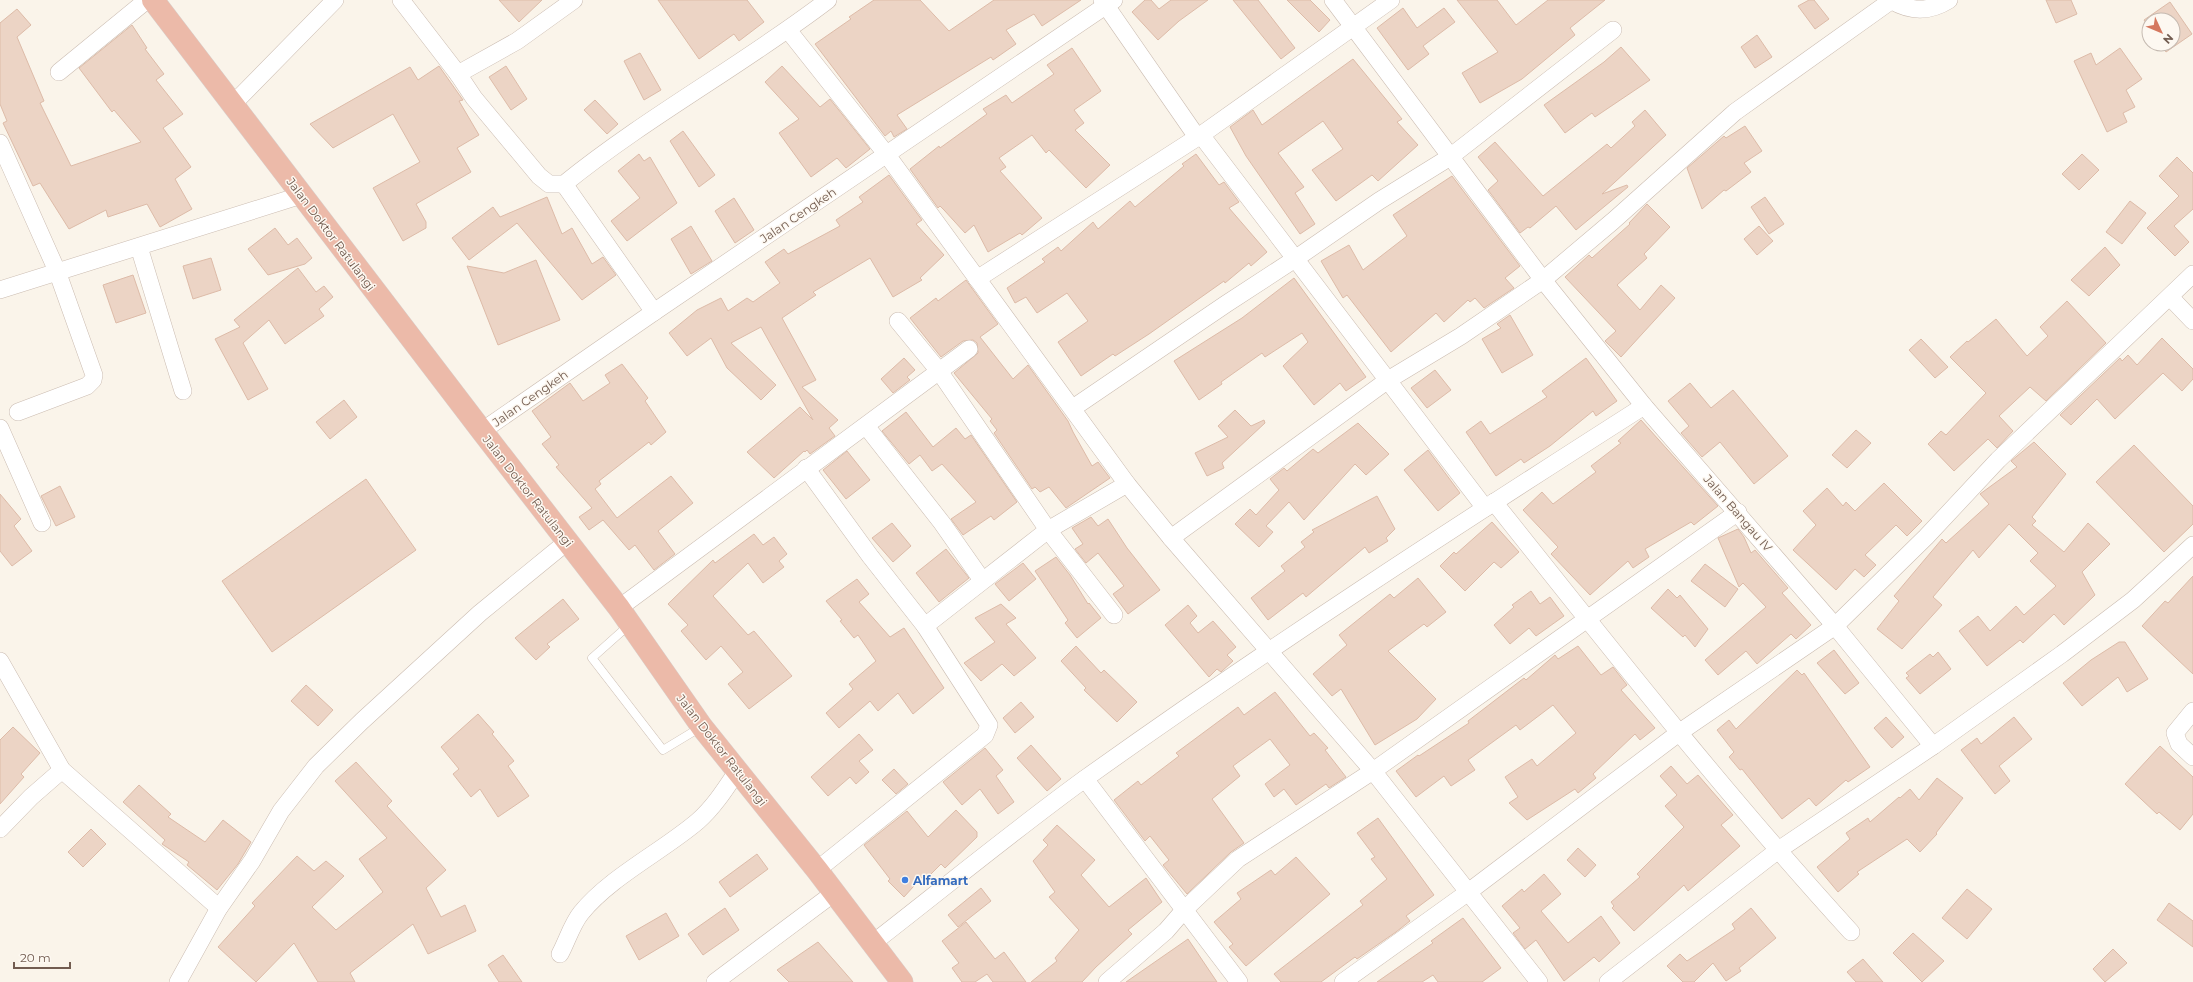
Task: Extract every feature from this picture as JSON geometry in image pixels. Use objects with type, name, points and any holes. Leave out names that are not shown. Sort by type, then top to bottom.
[{"type":"highway","name":"Jalan Doktor Ratulangi","points":[[153,0],[482,432],[568,541],[624,616],[702,727],[817,870],[902,982]]},
{"type":"street","points":[[59,72],[147,0]]},
{"type":"street","points":[[233,104],[335,0]]},
{"type":"street","points":[[401,0],[458,74],[474,98],[539,176],[549,184],[564,184],[637,130],[788,30],[828,0]]},
{"type":"street","points":[[458,74],[517,41],[574,0]]},
{"type":"street","name":"Jalan Bangau IV","points":[[1333,0],[1543,280],[1644,406],[1738,512],[1835,626],[1933,746]]},
{"type":"street","points":[[978,279],[1199,136],[1352,26],[1391,0]]},
{"type":"street","points":[[1171,538],[1388,380],[1461,336],[1543,280],[1613,221],[1735,112],[1892,0],[1905,8],[1923,10],[1949,0]]},
{"type":"street","points":[[1107,2],[1199,136],[1388,380],[1490,505],[1587,619],[1777,851],[1851,932]]},
{"type":"street","name":"Jalan Cengkeh","points":[[482,432],[654,312],[887,155],[1107,2]]},
{"type":"street","points":[[788,30],[887,155],[1127,484],[1171,538],[1271,651],[1373,771],[1467,893],[1539,982]]},
{"type":"street","points":[[1073,408],[1379,201],[1450,157],[1613,30]]},
{"type":"street","points":[[0,143],[57,271],[94,375],[93,380],[87,386],[18,412]]},
{"type":"street","points":[[564,184],[654,312]]},
{"type":"street","points":[[0,290],[302,195]]},
{"type":"street","points":[[139,246],[183,391]]},
{"type":"street","points":[[1343,982],[1467,893],[1680,732],[1835,626],[1926,537],[1998,460],[2193,274]]},
{"type":"street","points":[[2170,297],[2193,321]]},
{"type":"street","points":[[898,321],[939,371],[1048,530],[1114,615]]},
{"type":"street","points":[[624,616],[806,468],[866,426],[969,349]]},
{"type":"street","points":[[872,943],[1085,779],[1271,651],[1490,505],[1644,406]]},
{"type":"street","points":[[866,426],[942,523],[982,580]]},
{"type":"street","points":[[0,428],[42,523]]},
{"type":"street","points":[[806,468],[875,562],[925,626],[989,724],[985,735],[817,870]]},
{"type":"street","points":[[925,626],[1048,530],[1127,484]]},
{"type":"street","points":[[1106,982],[1166,931],[1185,909],[1238,859],[1373,771],[1738,512]]},
{"type":"street","points":[[178,982],[219,908],[252,861],[281,811],[316,766],[362,721],[480,613],[568,541]]},
{"type":"street","points":[[1608,982],[1777,851],[1933,746],[2062,654],[2133,600],[2193,545]]},
{"type":"street","points":[[0,661],[62,770],[219,908]]},
{"type":"street","points":[[2193,712],[2175,732],[2179,744],[2193,757]]},
{"type":"street","points":[[0,829],[31,797],[62,770]]},
{"type":"street","points":[[560,954],[581,914],[600,895],[627,873],[700,820],[720,797],[738,770]]},
{"type":"street","points":[[1085,779],[1239,982]]},
{"type":"street","points":[[716,982],[834,893]]},
{"type":"lane","points":[[624,616],[592,658],[663,750],[702,727]]},
{"type":"building","points":[[499,0],[542,0],[519,22]]},
{"type":"building","points":[[658,0],[747,0],[764,22],[739,41],[734,34],[699,59]]},
{"type":"building","points":[[874,0],[920,0],[949,31],[994,0],[1081,0],[1042,26],[1034,14],[1006,30],[1016,44],[993,60],[991,57],[897,115],[907,129],[894,137],[891,131],[885,136],[815,44],[851,19],[849,17]]},
{"type":"building","points":[[1145,0],[1151,0],[1159,9],[1171,0],[1208,0],[1179,21],[1158,40],[1132,12]]},
{"type":"building","points":[[1233,0],[1258,0],[1295,48],[1281,59]]},
{"type":"building","points":[[1287,0],[1310,0],[1330,20],[1319,32]]},
{"type":"building","points":[[1457,0],[1497,0],[1516,25],[1548,0],[1605,0],[1570,28],[1575,35],[1522,79],[1480,103],[1462,73],[1498,52]]},
{"type":"building","points":[[1809,0],[1814,0],[1829,19],[1815,29],[1798,6]]},
{"type":"building","points":[[2046,0],[2071,0],[2077,14],[2056,23]]},
{"type":"building","points":[[2170,2],[2177,12],[2156,12]]},
{"type":"building","points":[[1403,8],[1417,28],[1444,8],[1455,22],[1423,46],[1429,54],[1408,70],[1377,28]]},
{"type":"building","points":[[17,9],[31,25],[17,37],[44,101],[40,103],[71,166],[141,142],[114,110],[112,112],[79,68],[132,25],[147,48],[145,49],[164,74],[156,80],[183,114],[163,128],[191,167],[175,179],[192,209],[160,227],[147,204],[108,217],[106,210],[69,229],[40,183],[33,186],[3,123],[7,121],[0,104],[0,23]]},
{"type":"building","points":[[2181,18],[2192,34],[2181,42]]},
{"type":"building","points":[[1757,35],[1772,57],[1755,68],[1741,47]]},
{"type":"building","points":[[1621,47],[1650,80],[1595,117],[1592,113],[1565,133],[1544,105],[1604,62]]},
{"type":"building","points":[[1072,48],[1101,91],[1074,110],[1084,123],[1075,130],[1110,165],[1086,188],[1049,150],[1046,153],[1032,135],[999,158],[1006,167],[1000,171],[1042,218],[1022,235],[1020,233],[988,252],[974,225],[965,233],[940,206],[938,208],[910,169],[939,146],[940,148],[987,114],[983,109],[1006,95],[1012,103],[1054,74],[1047,65]]},
{"type":"building","points":[[2120,48],[2142,79],[2126,90],[2135,107],[2123,113],[2127,122],[2107,132],[2074,61],[2091,53],[2096,65]]},
{"type":"building","points":[[640,53],[661,90],[644,100],[624,61]]},
{"type":"building","points":[[1353,59],[1402,119],[1397,122],[1418,145],[1378,181],[1372,175],[1336,201],[1312,170],[1343,149],[1323,121],[1278,153],[1304,187],[1295,193],[1315,224],[1300,234],[1246,156],[1230,127],[1253,110],[1262,125]]},
{"type":"building","points":[[439,66],[463,100],[459,101],[479,135],[457,148],[471,172],[416,204],[426,222],[426,228],[403,241],[373,188],[420,162],[393,114],[333,148],[310,124],[410,67],[418,80]]},
{"type":"building","points":[[506,66],[527,99],[511,110],[489,77]]},
{"type":"building","points":[[782,66],[820,107],[830,99],[870,149],[846,168],[837,158],[811,177],[779,133],[799,119],[765,82]]},
{"type":"building","points":[[595,100],[618,124],[607,134],[584,110]]},
{"type":"building","points":[[1645,110],[1666,135],[1602,194],[1627,185],[1628,187],[1576,230],[1556,206],[1530,228],[1528,227],[1520,233],[1488,190],[1498,181],[1478,157],[1495,142],[1543,196],[1607,144],[1611,148],[1635,126],[1632,122]]},
{"type":"building","points":[[1745,126],[1762,151],[1744,163],[1751,172],[1726,191],[1724,190],[1702,209],[1687,168],[1724,136],[1726,138]]},
{"type":"building","points":[[683,131],[715,175],[699,187],[670,141]]},
{"type":"building","points":[[639,154],[644,161],[650,157],[677,203],[627,241],[611,221],[640,198],[618,171]]},
{"type":"building","points":[[1196,154],[1219,185],[1224,182],[1239,202],[1229,208],[1267,252],[1251,266],[1249,263],[1225,283],[1224,281],[1149,334],[1115,356],[1113,354],[1081,376],[1058,342],[1088,321],[1067,293],[1037,313],[1026,297],[1015,303],[1007,288],[1045,262],[1042,259],[1058,247],[1061,251],[1093,222],[1098,229],[1130,201],[1135,207],[1184,166],[1182,164]]},
{"type":"building","points":[[2082,154],[2099,170],[2079,190],[2062,174]]},
{"type":"building","points":[[2177,157],[2193,173],[2193,209],[2174,226],[2189,242],[2175,256],[2147,228],[2179,196],[2159,176]]},
{"type":"building","points":[[889,175],[922,220],[916,224],[944,255],[920,278],[922,280],[893,297],[870,258],[813,292],[816,295],[782,318],[816,380],[802,387],[838,420],[829,428],[835,436],[810,454],[807,450],[805,452],[804,451],[774,478],[747,452],[800,407],[813,420],[761,327],[731,343],[776,385],[761,400],[727,368],[711,338],[687,356],[669,333],[697,310],[721,298],[728,311],[747,298],[753,302],[780,283],[765,262],[784,249],[788,254],[840,226],[836,220],[863,202],[859,197]]},
{"type":"building","points":[[1452,176],[1520,266],[1505,278],[1514,288],[1484,308],[1475,298],[1470,302],[1468,300],[1444,322],[1436,313],[1391,352],[1347,295],[1343,298],[1321,261],[1349,245],[1363,270],[1407,236],[1393,215]]},
{"type":"building","points":[[547,197],[562,234],[572,228],[592,264],[603,257],[616,275],[582,300],[517,223],[469,260],[452,238],[493,207],[500,217]]},
{"type":"building","points":[[1765,197],[1784,224],[1769,234],[1751,207]]},
{"type":"building","points":[[734,198],[754,230],[735,243],[715,211]]},
{"type":"building","points":[[2130,201],[2146,213],[2122,244],[2106,232]]},
{"type":"building","points":[[1647,204],[1670,227],[1644,254],[1647,258],[1617,285],[1640,310],[1661,285],[1675,298],[1621,357],[1605,341],[1616,331],[1565,277],[1589,255],[1592,258],[1630,224],[1629,223]]},
{"type":"building","points":[[691,226],[712,261],[691,274],[671,239]]},
{"type":"building","points":[[1759,226],[1773,241],[1757,255],[1744,239]]},
{"type":"building","points":[[275,228],[288,245],[297,238],[312,258],[305,264],[268,275],[248,249]]},
{"type":"building","points":[[2105,247],[2120,265],[2089,296],[2071,280]]},
{"type":"building","points":[[211,258],[221,290],[193,299],[183,266]]},
{"type":"building","points":[[536,260],[560,320],[498,345],[467,266],[504,273]]},
{"type":"building","points":[[298,268],[316,292],[324,286],[333,297],[319,309],[324,316],[285,344],[269,320],[243,343],[268,389],[248,400],[215,339],[240,327],[234,320]]},
{"type":"building","points":[[133,275],[146,313],[116,323],[103,285]]},
{"type":"building","points":[[1294,278],[1366,377],[1346,391],[1340,383],[1314,405],[1283,366],[1308,342],[1302,333],[1265,357],[1262,353],[1221,382],[1222,384],[1199,400],[1174,361],[1242,318]]},
{"type":"building","points":[[966,280],[998,324],[980,337],[1013,379],[1028,365],[1068,421],[1092,466],[1098,462],[1110,478],[1066,508],[1049,487],[1040,492],[1035,487],[1032,489],[994,433],[997,430],[990,421],[992,419],[954,373],[978,353],[977,343],[973,340],[963,341],[941,357],[910,318],[936,298],[938,301]]},
{"type":"building","points":[[2067,301],[2106,343],[2046,401],[2030,387],[1999,416],[2013,431],[1997,448],[1988,439],[1954,471],[1928,444],[1941,431],[1946,435],[1986,393],[1950,357],[1967,341],[1968,342],[1996,319],[2027,356],[2048,336],[2040,327]]},
{"type":"building","points":[[1510,315],[1533,355],[1502,373],[1482,339],[1501,328],[1497,324]]},
{"type":"building","points":[[2162,338],[2193,369],[2193,379],[2182,391],[2163,373],[2115,419],[2097,399],[2071,425],[2060,415],[2120,358],[2122,361],[2128,355],[2137,365]]},
{"type":"building","points":[[1921,339],[1948,367],[1935,378],[1909,350]]},
{"type":"building","points":[[904,358],[915,370],[907,377],[910,380],[893,393],[881,379]]},
{"type":"building","points":[[1586,358],[1617,401],[1596,416],[1593,411],[1550,446],[1524,463],[1521,459],[1496,476],[1466,432],[1481,421],[1490,434],[1547,397],[1542,391]]},
{"type":"building","points":[[622,364],[648,398],[645,401],[666,432],[651,445],[649,442],[599,481],[601,484],[595,489],[617,518],[671,476],[693,503],[658,531],[675,554],[654,570],[635,545],[629,550],[603,520],[589,530],[579,517],[592,508],[556,467],[559,465],[542,444],[551,437],[532,411],[570,383],[583,401],[610,383],[605,375]]},
{"type":"building","points":[[1435,370],[1451,390],[1427,408],[1411,388]]},
{"type":"building","points":[[1690,383],[1711,408],[1733,390],[1788,456],[1754,484],[1720,442],[1702,457],[1681,433],[1689,426],[1668,401]]},
{"type":"building","points":[[344,400],[357,417],[330,439],[316,422]]},
{"type":"building","points":[[1235,410],[1251,426],[1264,420],[1265,423],[1222,463],[1224,468],[1207,476],[1195,453],[1228,437],[1218,426]]},
{"type":"building","points":[[906,412],[933,447],[956,428],[965,439],[971,435],[1017,502],[994,520],[991,516],[963,535],[951,519],[976,502],[942,464],[932,471],[920,455],[909,464],[882,431]]},
{"type":"building","points":[[1641,420],[1718,506],[1694,525],[1691,522],[1645,549],[1649,557],[1633,568],[1628,561],[1590,595],[1551,554],[1558,547],[1523,510],[1542,492],[1553,504],[1596,472],[1591,466],[1621,443],[1618,441]]},
{"type":"building","points":[[1358,423],[1389,454],[1366,475],[1355,464],[1304,520],[1289,502],[1266,526],[1273,532],[1259,547],[1235,524],[1250,509],[1256,515],[1279,490],[1270,479],[1284,468],[1287,471],[1313,449],[1318,453]]},
{"type":"building","points":[[1856,430],[1871,443],[1847,468],[1832,455]]},
{"type":"building","points":[[2034,442],[2066,474],[2032,517],[2036,521],[2032,525],[2064,552],[2088,523],[2110,544],[2082,572],[2095,595],[2064,625],[2054,614],[2023,643],[2020,640],[1987,666],[1959,631],[1978,616],[1990,631],[2016,606],[2024,615],[2056,586],[2030,561],[2038,553],[2009,524],[1979,558],[1973,550],[1933,597],[1942,605],[1902,649],[1877,629],[1899,601],[1894,596],[1942,539],[1946,543],[1989,504],[1980,494],[2017,467],[2011,461]]},
{"type":"building","points":[[2134,445],[2193,506],[2193,524],[2164,552],[2096,482]]},
{"type":"building","points":[[1428,450],[1460,493],[1438,511],[1404,470]]},
{"type":"building","points":[[847,451],[870,480],[846,499],[823,470]]},
{"type":"building","points":[[366,479],[416,550],[272,652],[222,581]]},
{"type":"building","points":[[1884,483],[1922,521],[1907,536],[1896,525],[1865,555],[1876,565],[1864,577],[1855,569],[1836,590],[1793,550],[1816,525],[1803,511],[1827,488],[1843,506],[1846,502],[1855,511]]},
{"type":"building","points":[[60,486],[75,517],[56,526],[41,496]]},
{"type":"building","points":[[0,494],[21,519],[14,526],[32,551],[12,566],[0,551]]},
{"type":"building","points":[[1377,496],[1395,529],[1386,538],[1388,541],[1369,553],[1365,547],[1306,597],[1303,593],[1268,620],[1251,598],[1285,571],[1281,566],[1305,547],[1301,542],[1314,532],[1312,530]]},
{"type":"building","points":[[1091,517],[1098,526],[1108,519],[1127,548],[1160,590],[1128,614],[1113,594],[1124,586],[1098,553],[1086,563],[1075,549],[1083,544],[1072,528]]},
{"type":"building","points":[[1492,522],[1519,552],[1501,568],[1494,562],[1465,591],[1440,566],[1454,552],[1456,554]]},
{"type":"building","points":[[892,523],[911,546],[893,562],[872,538]]},
{"type":"building","points":[[1738,529],[1744,537],[1751,553],[1755,550],[1788,588],[1782,593],[1811,625],[1796,639],[1791,634],[1757,664],[1746,651],[1718,675],[1705,660],[1766,607],[1743,583],[1739,587],[1718,538]]},
{"type":"building","points":[[754,534],[763,545],[774,537],[787,554],[779,561],[784,567],[763,583],[748,563],[713,596],[748,635],[754,631],[792,676],[749,709],[728,684],[743,672],[721,646],[706,660],[681,631],[688,625],[668,604],[713,560],[715,563]]},
{"type":"building","points":[[946,549],[969,578],[939,602],[916,573]]},
{"type":"building","points":[[1056,557],[1070,575],[1088,604],[1089,603],[1101,618],[1077,638],[1065,623],[1068,620],[1035,571]]},
{"type":"building","points":[[1023,563],[1036,579],[1009,601],[995,584]]},
{"type":"building","points":[[1705,564],[1738,589],[1725,607],[1691,581]]},
{"type":"building","points":[[2193,576],[2193,674],[2142,626],[2165,601],[2168,603]]},
{"type":"building","points":[[1418,578],[1446,612],[1427,627],[1424,624],[1388,651],[1436,699],[1417,719],[1375,745],[1341,689],[1332,696],[1313,674],[1347,645],[1339,635],[1390,594],[1394,598]]},
{"type":"building","points":[[857,579],[869,594],[859,602],[890,637],[904,628],[944,688],[913,714],[898,693],[878,711],[870,701],[839,728],[826,713],[853,689],[849,684],[876,661],[858,635],[854,638],[840,621],[842,620],[826,601]]},
{"type":"building","points":[[1668,589],[1677,598],[1680,595],[1708,629],[1695,647],[1685,635],[1683,637],[1651,608]]},
{"type":"building","points":[[1531,591],[1540,604],[1550,597],[1564,616],[1536,636],[1529,628],[1510,644],[1494,625],[1514,607],[1512,605]]},
{"type":"building","points":[[563,599],[579,619],[547,644],[550,647],[536,660],[515,638]]},
{"type":"building","points":[[1001,604],[1016,618],[1006,624],[1036,658],[1014,676],[1002,664],[981,681],[964,663],[995,642],[975,618]]},
{"type":"building","points":[[1188,605],[1197,616],[1190,623],[1198,633],[1213,621],[1236,647],[1227,655],[1233,661],[1221,672],[1217,669],[1209,677],[1165,625]]},
{"type":"building","points":[[2119,642],[2125,642],[2148,679],[2127,692],[2118,677],[2082,706],[2063,683],[2091,660]]},
{"type":"building","points":[[1076,646],[1101,673],[1104,670],[1137,702],[1117,722],[1084,690],[1086,688],[1061,661]]},
{"type":"building","points":[[1578,646],[1601,675],[1613,667],[1627,685],[1621,690],[1655,728],[1640,740],[1635,734],[1593,774],[1596,778],[1578,793],[1575,789],[1527,820],[1509,803],[1518,797],[1505,777],[1532,759],[1537,766],[1576,733],[1553,705],[1520,730],[1516,725],[1468,760],[1475,770],[1451,786],[1444,776],[1416,797],[1396,771],[1418,755],[1419,756],[1469,723],[1468,721],[1524,678],[1526,680],[1555,655],[1558,659]]},
{"type":"building","points":[[1834,650],[1859,683],[1845,694],[1817,663]]},
{"type":"building","points":[[1938,652],[1951,669],[1920,694],[1906,678],[1909,676],[1906,673],[1930,654],[1933,657]]},
{"type":"building","points":[[1797,670],[1802,675],[1804,673],[1870,767],[1848,782],[1846,780],[1816,806],[1809,798],[1782,819],[1742,769],[1740,770],[1729,757],[1734,752],[1717,730],[1729,720],[1736,729]]},
{"type":"building","points":[[306,685],[333,710],[318,726],[291,701]]},
{"type":"building","points":[[1275,692],[1310,736],[1314,733],[1328,748],[1325,750],[1346,777],[1329,788],[1326,784],[1296,805],[1284,789],[1274,797],[1265,784],[1290,765],[1270,739],[1233,766],[1240,776],[1212,799],[1244,843],[1231,852],[1187,894],[1163,865],[1169,860],[1150,836],[1145,841],[1114,800],[1138,781],[1141,785],[1179,756],[1176,753],[1238,707],[1244,715]]},
{"type":"building","points":[[1021,702],[1034,717],[1015,733],[1003,718]]},
{"type":"building","points":[[478,714],[494,732],[492,734],[514,761],[508,766],[529,796],[498,817],[480,789],[471,797],[453,774],[459,769],[441,747]]},
{"type":"building","points":[[1886,717],[1904,737],[1892,748],[1874,728]]},
{"type":"building","points":[[2014,717],[2032,739],[1999,766],[2010,781],[1995,794],[1961,750],[1977,738],[1981,744]]},
{"type":"building","points":[[13,727],[40,753],[21,774],[24,777],[0,804],[0,740]]},
{"type":"building","points":[[859,734],[873,750],[859,761],[869,772],[856,784],[850,777],[828,796],[811,777]]},
{"type":"building","points":[[1031,745],[1061,779],[1047,791],[1017,758]]},
{"type":"building","points":[[2160,746],[2193,777],[2193,814],[2180,830],[2159,812],[2157,814],[2125,784]]},
{"type":"building","points":[[985,748],[1003,770],[996,776],[1014,802],[998,814],[980,789],[962,805],[943,782]]},
{"type":"building","points":[[356,762],[392,801],[387,806],[446,870],[426,888],[441,917],[465,905],[476,931],[428,954],[413,924],[350,973],[355,982],[318,982],[294,943],[256,982],[218,947],[255,906],[252,903],[297,856],[314,871],[326,861],[344,876],[312,907],[336,930],[383,892],[359,859],[387,838],[335,781]]},
{"type":"building","points":[[1671,766],[1687,784],[1698,775],[1733,815],[1721,825],[1740,846],[1688,891],[1684,885],[1634,931],[1612,908],[1614,906],[1611,902],[1640,877],[1637,874],[1684,827],[1665,806],[1677,795],[1660,776]]},
{"type":"building","points":[[894,769],[908,784],[896,794],[882,780]]},
{"type":"building","points":[[1937,778],[1963,798],[1936,833],[1937,834],[1920,852],[1907,839],[1857,872],[1859,874],[1838,892],[1817,867],[1850,839],[1846,833],[1868,818],[1870,822],[1910,789],[1919,800]]},
{"type":"building","points":[[139,785],[171,814],[168,817],[205,842],[223,820],[251,842],[238,864],[217,890],[187,865],[189,862],[162,844],[165,840],[123,802]]},
{"type":"building","points":[[956,810],[977,832],[977,837],[945,868],[941,864],[926,879],[923,876],[904,897],[888,881],[890,879],[864,845],[907,811],[928,837]]},
{"type":"building","points":[[1378,818],[1434,895],[1406,916],[1410,921],[1396,932],[1357,959],[1355,957],[1321,982],[1281,982],[1274,974],[1363,905],[1360,901],[1387,879],[1371,859],[1375,857],[1357,833]]},
{"type":"building","points":[[1057,825],[1095,860],[1081,875],[1109,907],[1146,878],[1162,902],[1128,930],[1132,934],[1082,982],[1031,982],[1057,961],[1055,958],[1079,930],[1049,897],[1055,892],[1033,861],[1048,845],[1043,840]]},
{"type":"building","points":[[91,829],[106,844],[83,867],[68,852]]},
{"type":"building","points":[[1578,848],[1596,865],[1585,877],[1567,860]]},
{"type":"building","points":[[757,854],[768,869],[730,897],[719,882]]},
{"type":"building","points":[[1296,857],[1330,894],[1246,966],[1229,947],[1233,944],[1214,922],[1241,899],[1237,893],[1271,870],[1275,875]]},
{"type":"building","points":[[1544,874],[1561,894],[1541,911],[1568,943],[1601,916],[1620,943],[1599,962],[1594,957],[1564,981],[1536,940],[1525,949],[1513,933],[1520,928],[1502,906],[1522,889],[1524,892]]},
{"type":"building","points":[[981,888],[991,901],[958,927],[948,915]]},
{"type":"building","points":[[1967,889],[1992,909],[1967,939],[1942,918]]},
{"type":"building","points":[[2169,903],[2193,921],[2193,947],[2157,920]]},
{"type":"building","points":[[725,908],[739,930],[703,955],[688,934]]},
{"type":"building","points":[[1751,908],[1776,938],[1739,968],[1741,971],[1726,981],[1713,963],[1694,982],[1683,982],[1667,966],[1680,954],[1687,961],[1735,929],[1732,924]]},
{"type":"building","points":[[666,913],[679,936],[639,960],[626,936]]},
{"type":"building","points":[[1463,918],[1501,968],[1482,982],[1438,982],[1433,975],[1422,982],[1377,982],[1433,943],[1431,941]]},
{"type":"building","points":[[966,922],[995,959],[1004,952],[1026,982],[993,982],[987,974],[975,982],[962,982],[952,968],[959,963],[942,941]]},
{"type":"building","points":[[1913,933],[1944,961],[1922,982],[1893,953]]},
{"type":"building","points":[[1188,939],[1217,982],[1126,982]]},
{"type":"building","points":[[818,942],[853,982],[789,982],[777,970]]},
{"type":"building","points":[[2113,949],[2127,963],[2105,982],[2093,969]]},
{"type":"building","points":[[503,955],[522,982],[499,982],[488,965]]},
{"type":"building","points":[[1863,959],[1883,982],[1856,982],[1847,972]]},
{"type":"place","name":"Alfamart","points":[[905,880]]}]
